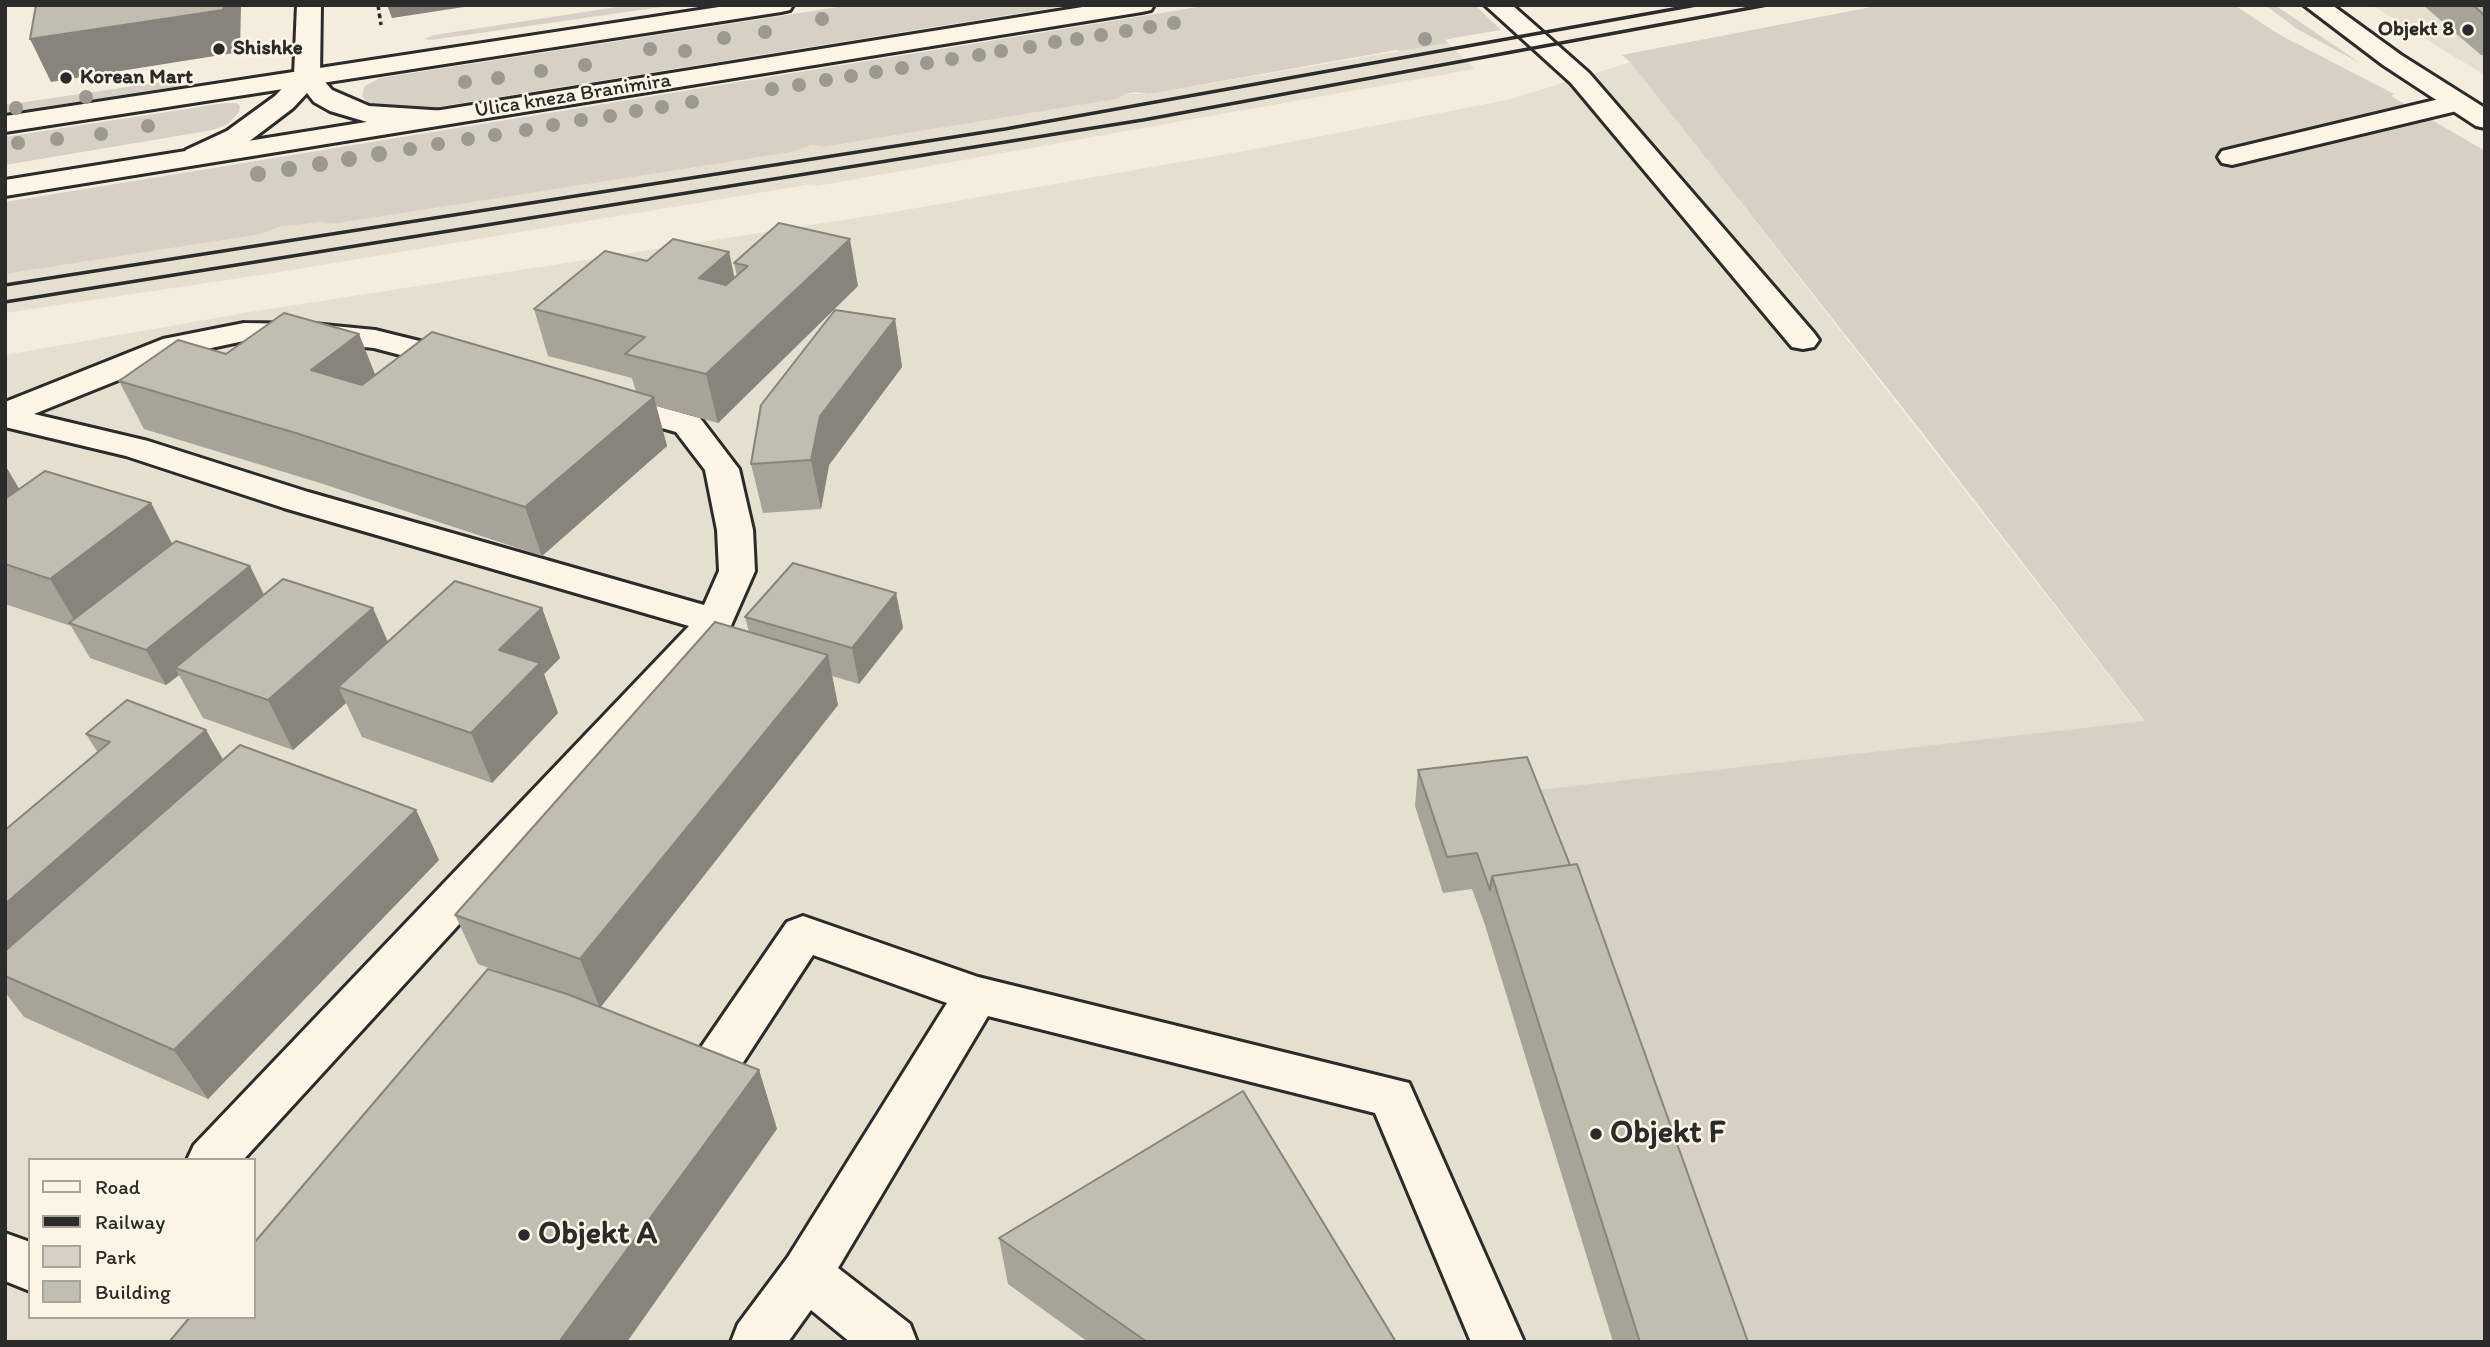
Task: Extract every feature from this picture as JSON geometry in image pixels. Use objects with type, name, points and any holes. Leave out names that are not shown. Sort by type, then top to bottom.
[{"type":"main road","points":[[196,156],[237,136],[261,120],[284,102],[307,77],[309,5]]},
{"type":"main road","points":[[5,124],[781,5]]},
{"type":"main road","name":"Ulica kneza Branimira","points":[[5,188],[1142,5]]},
{"type":"main road","points":[[1497,5],[1580,78],[1803,340]]},
{"type":"main road","points":[[2316,5],[2456,103],[2485,120]]},
{"type":"main road","points":[[307,77],[323,96],[339,105],[367,114],[438,117]]},
{"type":"main road","points":[[2232,157],[2456,103]]},
{"type":"main road","points":[[5,416],[174,346],[244,332],[313,333],[375,339],[496,371]]},
{"type":"main road","points":[[213,1158],[716,621],[737,571],[735,530],[722,469],[688,425],[573,393]]},
{"type":"main road","points":[[5,416],[136,448],[296,500],[716,621]]},
{"type":"main road","points":[[712,1070],[803,934],[977,995],[1392,1097],[1498,1342]]},
{"type":"main road","points":[[757,1342],[806,1274],[977,995]]},
{"type":"main road","points":[[5,1256],[28,1266]]},
{"type":"main road","points":[[806,1274],[891,1342]]},
{"type":"shaded area","points":[[2372,5],[2485,5],[2485,75],[2453,56]]},
{"type":"shaded area","points":[[1448,43],[1475,69],[817,186],[806,185],[267,274],[5,313],[5,274],[262,234],[279,227],[321,222],[333,224],[792,152],[812,145],[823,147],[1117,99],[1124,94],[1149,94]]},
{"type":"shaded area","points":[[1631,62],[2145,722],[1715,1342],[5,1342],[5,355],[250,312],[888,213],[1255,149],[1507,100]]},
{"type":"green space","points":[[630,5],[675,5],[424,39],[434,35]]},
{"type":"green space","points":[[851,5],[1071,5],[437,107],[378,107],[367,102],[362,96],[365,86],[380,78]]},
{"type":"green space","points":[[1210,5],[1475,5],[1501,30],[1445,40],[1448,43],[1149,94],[1135,92],[1117,99],[823,147],[812,145],[792,152],[333,224],[321,222],[279,227],[262,234],[5,274],[5,202]]},
{"type":"green space","points":[[1882,5],[2234,5],[2280,35],[2394,94],[2391,96],[2485,151],[2485,1342],[1715,1342],[1521,792],[2145,721],[1918,427],[1622,55]]},
{"type":"green space","points":[[2265,5],[2275,5],[2360,63],[2297,29]]},
{"type":"green space","points":[[161,82],[178,83],[180,86],[5,113],[5,105]]},
{"type":"green space","points":[[237,103],[240,106],[239,112],[228,124],[213,130],[5,165],[5,137]]},
{"type":"building","points":[[36,5],[224,5],[223,10],[30,39]]},
{"type":"building","points":[[2473,5],[2485,5],[2485,16]]},
{"type":"building","points":[[779,223],[850,239],[706,374],[625,354],[645,337],[534,309],[605,251],[647,261],[673,239],[729,252],[699,278],[726,285],[748,266],[734,263]]},
{"type":"building","points":[[835,310],[895,319],[820,416],[811,460],[751,464],[761,405]]},
{"type":"building","points":[[284,313],[359,334],[311,370],[362,385],[432,332],[654,397],[525,507],[299,434],[119,381],[178,340],[226,354]]},
{"type":"building","points":[[45,471],[151,503],[50,579],[5,564],[5,499]]},
{"type":"building","points":[[176,541],[250,566],[146,650],[69,623]]},
{"type":"building","points":[[793,563],[896,593],[852,648],[745,617]]},
{"type":"building","points":[[283,579],[373,608],[268,700],[175,668]]},
{"type":"building","points":[[455,581],[542,608],[499,650],[540,663],[471,733],[338,687]]},
{"type":"building","points":[[715,622],[828,655],[580,959],[455,915]]},
{"type":"building","points":[[127,700],[206,730],[5,904],[5,830],[110,742],[86,734]]},
{"type":"building","points":[[240,745],[416,810],[174,1050],[5,976],[5,951]]},
{"type":"building","points":[[1527,757],[1570,865],[1492,876],[1490,890],[1477,853],[1447,857],[1418,770]]},
{"type":"building","name":"Objekt F","points":[[1577,864],[1748,1342],[1640,1342],[1492,876]]},
{"type":"building","name":"Objekt A","points":[[488,969],[567,994],[759,1070],[559,1342],[169,1342],[188,1319],[256,1319],[256,1241]]},
{"type":"building","points":[[1243,1091],[1396,1342],[1147,1342],[999,1238]]},
{"type":"railway","points":[[5,285],[1005,129],[1696,5]]},
{"type":"railway","points":[[5,302],[1143,120],[1767,5]]},
{"type":"place","name":"Objekt 8","points":[[2468,30]]},
{"type":"place","name":"Shishke","points":[[219,49]]},
{"type":"place","name":"Korean Mart","points":[[66,78]]},
{"type":"place","name":"Objekt F","points":[[1596,1134]]},
{"type":"place","name":"Objekt A","points":[[524,1235]]}]
